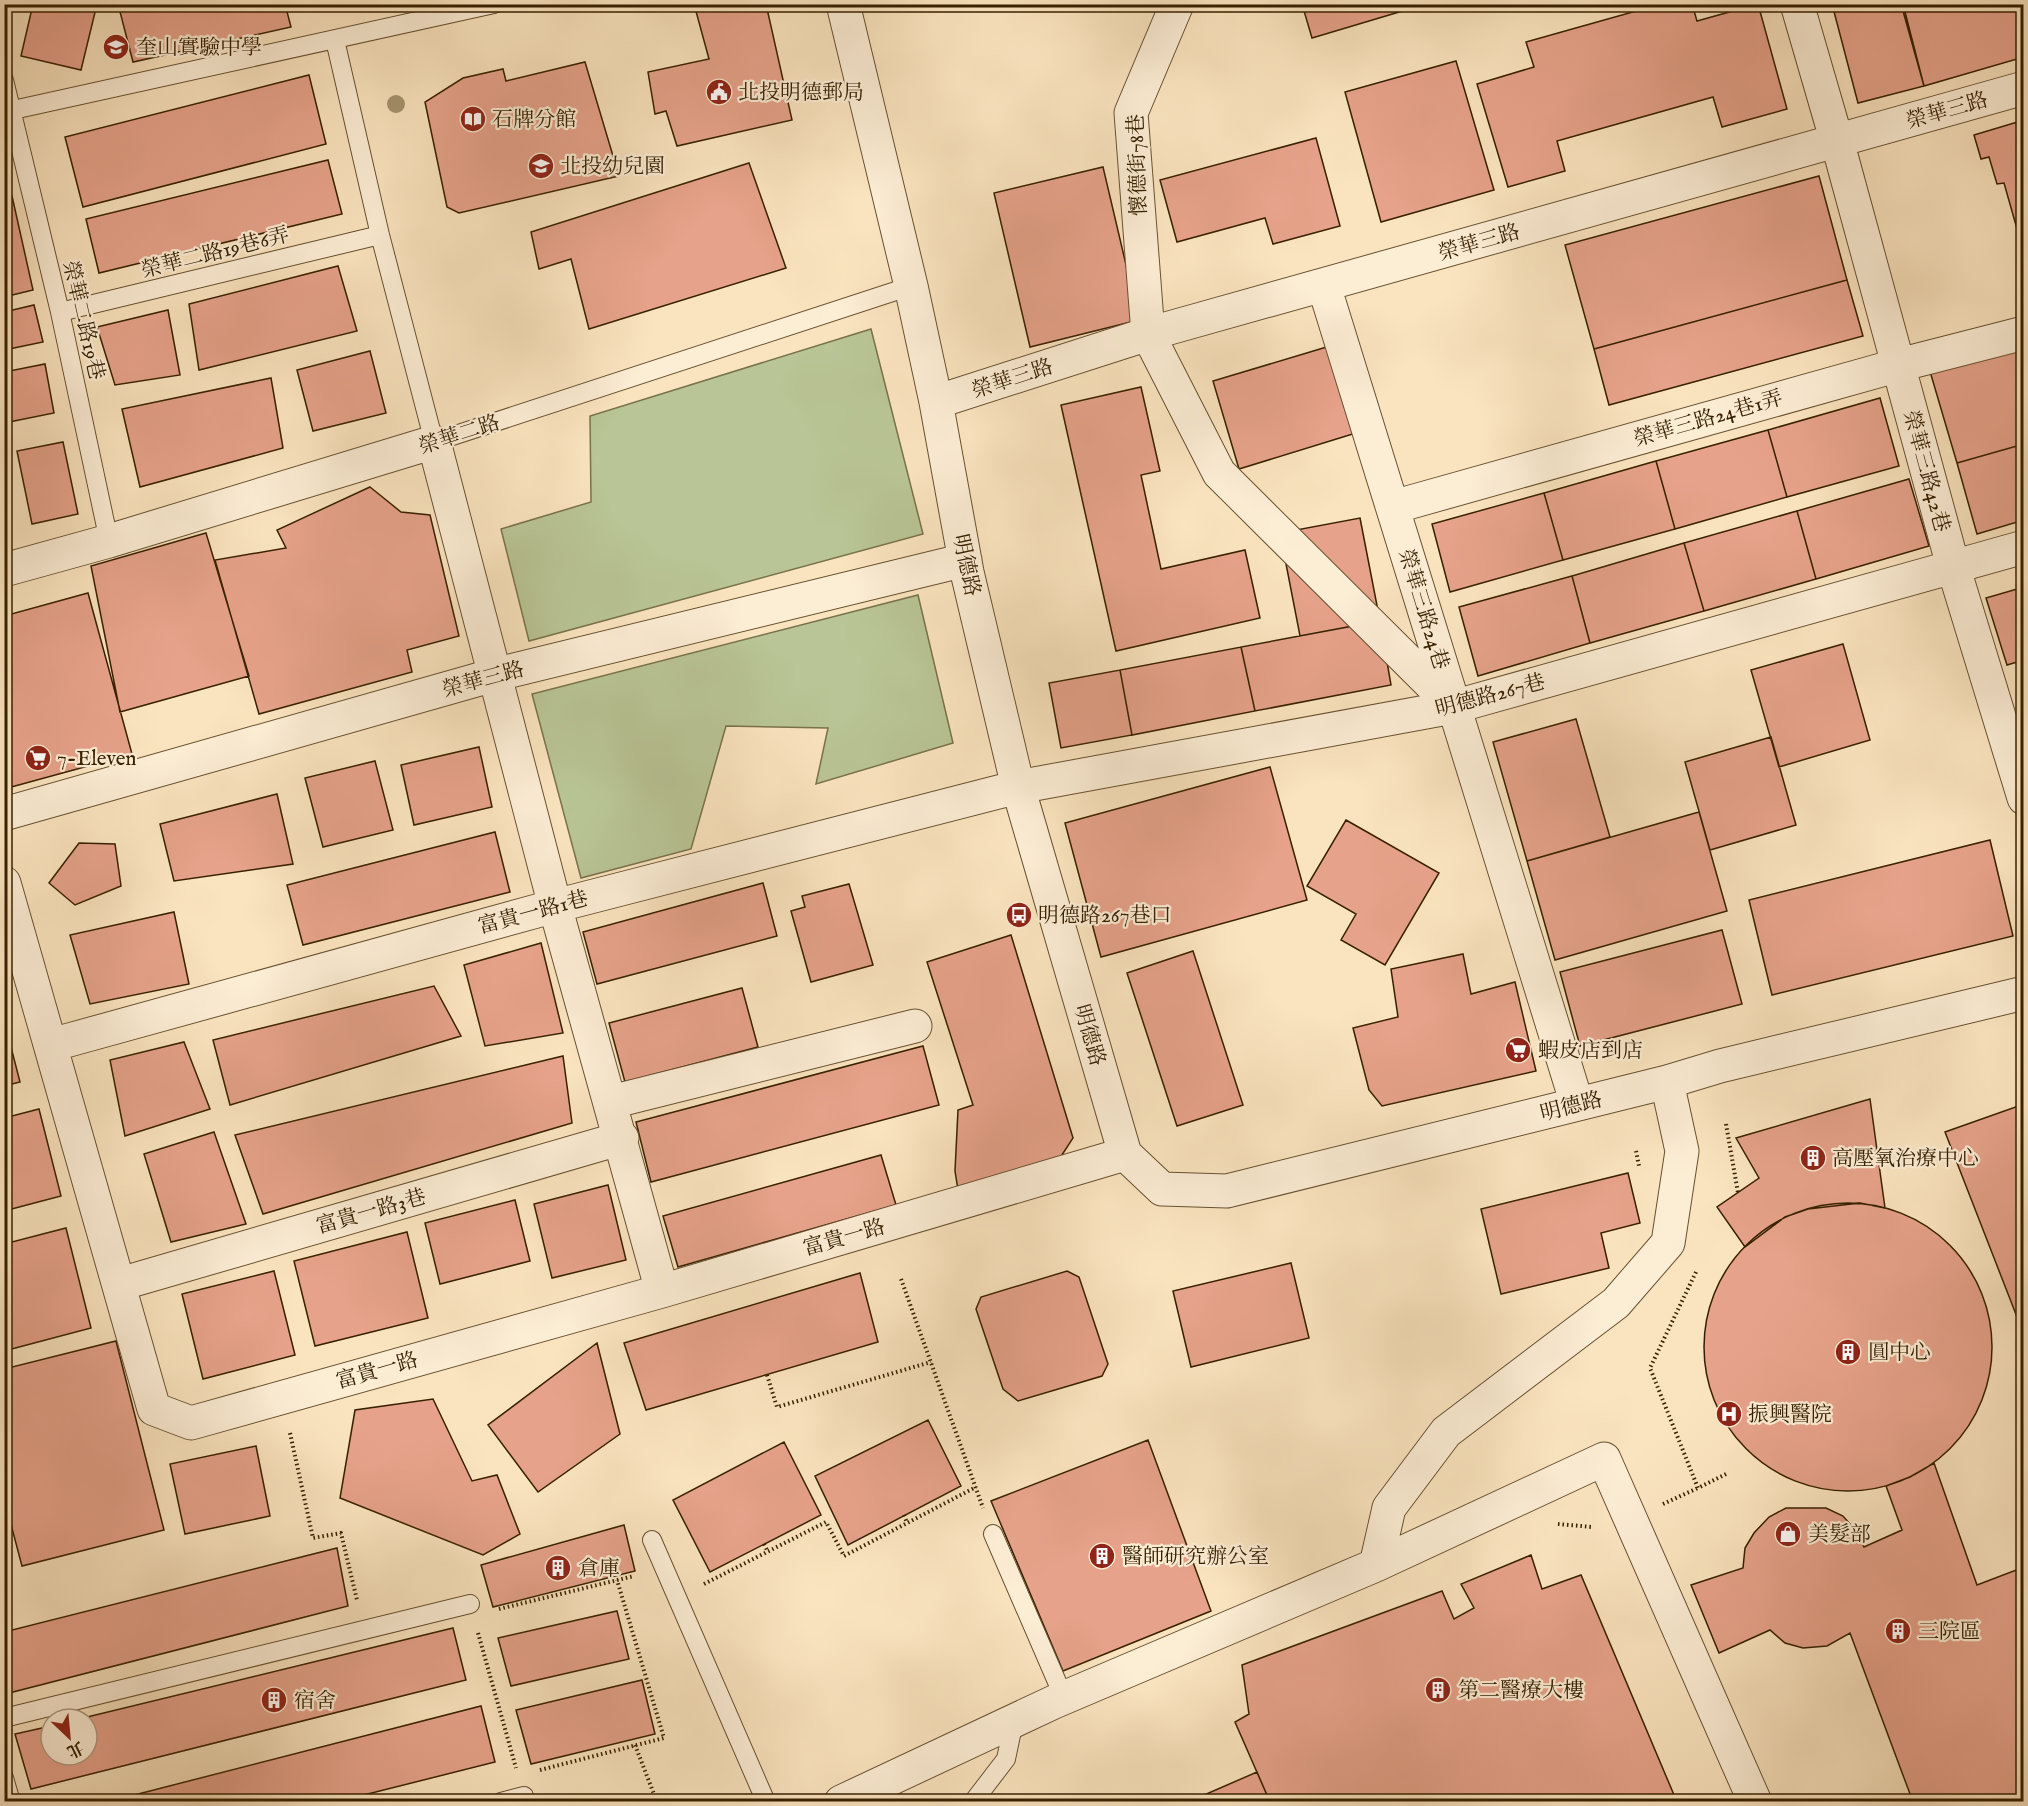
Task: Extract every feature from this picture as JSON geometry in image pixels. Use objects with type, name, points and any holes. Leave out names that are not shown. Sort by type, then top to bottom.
[{"type":"street","name":"明德路","points":[[843,4],[911,286],[936,402],[965,560],[1018,787],[1125,1154],[1162,1189],[1227,1191],[1667,1082],[1720,1066],[2024,993]]},
{"type":"street","name":"懷德街78巷","points":[[1148,334],[1131,113],[1178,4]]},
{"type":"street","name":"榮華三路42巷","points":[[1797,4],[1899,364],[1953,566],[2019,763],[2024,798]]},
{"type":"street","name":"榮華三路","points":[[936,402],[1148,334],[2024,88]]},
{"type":"street","name":"榮華三路24巷","points":[[1324,286],[1577,1104]]},
{"type":"street","name":"榮華三路24巷1弄","points":[[1394,507],[1899,364],[2024,333]]},
{"type":"street","points":[[1148,334],[1219,473],[1453,707]]},
{"type":"street","points":[[434,442],[555,906],[622,1138],[662,1291]]},
{"type":"street","name":"榮華二路","points":[[4,570],[109,541],[434,442]]},
{"type":"street","name":"明德路267巷","points":[[1018,787],[1453,707],[2024,547]]},
{"type":"street","name":"榮華三路","points":[[4,814],[494,675],[965,560]]},
{"type":"street","name":"富貴一路1巷","points":[[51,1045],[555,906],[1018,787]]},
{"type":"street","name":"富貴一路","points":[[4,884],[120,1284],[153,1409],[191,1422],[662,1291],[1125,1154]]},
{"type":"street","points":[[611,1102],[915,1026]]},
{"type":"street","points":[[1376,1565],[1389,1508],[1446,1431],[1616,1303],[1668,1242],[1682,1151],[1667,1082]]},
{"type":"street","name":"富貴一路3巷","points":[[120,1284],[622,1138]]},
{"type":"street","points":[[842,1802],[1064,1698],[1376,1565],[1604,1459],[1755,1802]]},
{"type":"lane","points":[[13,110],[494,4]]},
{"type":"lane","points":[[335,40],[380,235],[434,442]]},
{"type":"lane","name":"榮華二路19巷","points":[[4,81],[13,110],[60,312],[109,541]]},
{"type":"lane","name":"榮華二路19巷6弄","points":[[60,312],[380,235]]},
{"type":"lane","name":"榮華二路","points":[[434,442],[911,286]]},
{"type":"lane","points":[[993,1534],[1064,1698]]},
{"type":"lane","points":[[652,1540],[766,1802]]},
{"type":"lane","points":[[4,1718],[470,1604]]},
{"type":"lane","points":[[973,1802],[1006,1759],[1014,1721]]},
{"type":"lane","points":[[4,1778],[11,1802]]},
{"type":"lane","points":[[501,1802],[524,1796]]},
{"type":"path","points":[[1726,1124],[1738,1193]]},
{"type":"path","points":[[1697,1268],[1650,1368],[1698,1488]]},
{"type":"path","points":[[901,1279],[993,1534]]},
{"type":"path","points":[[766,1375],[777,1407],[931,1362]]},
{"type":"path","points":[[282,1397],[313,1538],[341,1533],[364,1630]]},
{"type":"path","points":[[1661,1505],[1728,1473]]},
{"type":"path","points":[[677,1598],[826,1522],[844,1556],[976,1487]]},
{"type":"path","points":[[904,1515],[908,1523]]},
{"type":"path","points":[[764,1544],[768,1552]]},
{"type":"path","points":[[494,1610],[664,1569]]},
{"type":"path","points":[[533,1771],[664,1738],[617,1580]]},
{"type":"path","points":[[470,1604],[524,1796]]},
{"type":"path","points":[[635,1745],[657,1802]]},
{"type":"green space","points":[[871,329],[923,534],[529,641],[501,529],[591,502],[590,416]]},
{"type":"green space","points":[[918,595],[953,743],[816,784],[828,728],[726,726],[691,849],[581,878],[532,694]]},
{"type":"building","points":[[33,4],[97,4],[81,70],[21,56]]},
{"type":"building","points":[[118,4],[285,4],[291,27],[133,62]]},
{"type":"building","name":"北投明德郵局","points":[[694,4],[766,4],[792,120],[677,146],[666,111],[655,114],[648,72],[709,59]]},
{"type":"building","points":[[1302,4],[1426,4],[1312,38]]},
{"type":"building","points":[[1661,4],[1692,4],[1697,21],[1758,4],[1787,109],[1722,127],[1713,97],[1557,141],[1565,171],[1508,187],[1477,84],[1534,67],[1526,42]]},
{"type":"building","points":[[1832,4],[1903,4],[1924,86],[1858,103]]},
{"type":"building","points":[[1926,4],[2024,4],[2024,57],[1924,86],[1903,11]]},
{"type":"building","points":[[1456,61],[1494,190],[1381,222],[1345,92]]},
{"type":"building","points":[[585,62],[619,176],[459,213],[447,207],[425,102],[463,78],[503,69],[506,81]]},
{"type":"building","points":[[309,75],[326,144],[83,207],[65,137]]},
{"type":"building","points":[[2024,120],[2024,235],[2019,236],[2004,183],[1997,184],[1989,157],[1981,159],[1974,135]]},
{"type":"building","points":[[1316,138],[1340,226],[1273,244],[1265,218],[1177,242],[1160,180]]},
{"type":"building","points":[[328,160],[342,214],[99,273],[86,219]]},
{"type":"building","points":[[749,163],[786,268],[589,329],[571,259],[539,269],[531,232]]},
{"type":"building","points":[[1103,167],[1139,320],[1030,347],[994,193]]},
{"type":"building","points":[[1819,176],[1847,280],[1594,349],[1565,245]]},
{"type":"building","points":[[12,196],[33,290],[4,297],[4,198]]},
{"type":"building","points":[[338,266],[357,331],[199,370],[189,304]]},
{"type":"building","points":[[1847,280],[1863,336],[1609,405],[1594,349]]},
{"type":"building","points":[[34,305],[43,342],[4,350],[4,312]]},
{"type":"building","points":[[168,310],[180,375],[115,385],[97,327]]},
{"type":"building","points":[[2024,340],[2024,444],[1957,463],[1929,368]]},
{"type":"building","points":[[1330,346],[1356,433],[1239,469],[1213,381]]},
{"type":"building","points":[[370,351],[386,413],[313,431],[297,370]]},
{"type":"building","points":[[45,364],[54,413],[4,423],[4,372]]},
{"type":"building","points":[[271,378],[283,448],[140,487],[122,409]]},
{"type":"building","points":[[1141,387],[1160,471],[1141,475],[1161,569],[1245,550],[1260,618],[1116,651],[1061,405]]},
{"type":"building","points":[[1880,398],[1899,466],[1787,497],[1768,430]]},
{"type":"building","points":[[1768,430],[1787,497],[1675,529],[1656,461]]},
{"type":"building","points":[[63,442],[78,514],[32,524],[17,451]]},
{"type":"building","points":[[2024,444],[2024,520],[1977,534],[1957,463]]},
{"type":"building","points":[[1656,461],[1675,529],[1563,560],[1544,493]]},
{"type":"building","points":[[1909,479],[1929,546],[1816,579],[1797,511]]},
{"type":"building","points":[[370,487],[401,512],[430,515],[459,636],[407,650],[412,672],[259,714],[215,560],[286,548],[277,530]]},
{"type":"building","points":[[1544,493],[1563,560],[1450,592],[1432,524]]},
{"type":"building","points":[[1797,511],[1816,579],[1704,611],[1684,543]]},
{"type":"building","points":[[1360,518],[1380,621],[1300,636],[1280,533]]},
{"type":"building","points":[[206,533],[249,676],[120,712],[91,566]]},
{"type":"building","points":[[1684,543],[1704,611],[1590,643],[1572,576]]},
{"type":"building","points":[[1572,576],[1590,643],[1478,676],[1459,607]]},
{"type":"building","points":[[2024,587],[2024,660],[2007,665],[1986,598]]},
{"type":"building","points":[[88,593],[132,754],[4,789],[4,616]]},
{"type":"building","points":[[1380,621],[1391,685],[1255,711],[1241,647]]},
{"type":"building","points":[[1843,644],[1870,740],[1779,767],[1751,670]]},
{"type":"building","points":[[1241,647],[1255,711],[1132,735],[1120,670]]},
{"type":"building","points":[[1120,670],[1132,735],[1061,748],[1049,683]]},
{"type":"building","points":[[1576,719],[1610,837],[1527,861],[1493,742]]},
{"type":"building","points":[[1771,737],[1796,825],[1710,850],[1685,762]]},
{"type":"building","points":[[479,747],[492,807],[414,825],[401,765]]},
{"type":"building","points":[[375,761],[393,830],[323,847],[305,778]]},
{"type":"building","points":[[1270,767],[1307,900],[1101,957],[1065,823]]},
{"type":"building","points":[[277,794],[293,864],[174,881],[160,824]]},
{"type":"building","points":[[1699,812],[1727,911],[1555,960],[1527,861]]},
{"type":"building","points":[[1346,820],[1439,873],[1385,965],[1341,940],[1356,914],[1307,886]]},
{"type":"building","points":[[495,832],[510,892],[303,945],[287,885]]},
{"type":"building","points":[[1990,840],[2013,936],[1772,995],[1749,900]]},
{"type":"building","points":[[79,843],[115,844],[121,886],[75,905],[49,883]]},
{"type":"building","points":[[763,883],[777,936],[597,984],[583,932]]},
{"type":"building","points":[[849,884],[873,965],[811,982],[791,911],[805,907],[802,896]]},
{"type":"building","points":[[174,912],[189,984],[90,1004],[70,935]]},
{"type":"building","points":[[1722,930],[1742,1004],[1580,1046],[1560,972]]},
{"type":"building","points":[[1011,935],[1073,1138],[1060,1158],[958,1190],[955,1171],[958,1110],[973,1105],[927,962]]},
{"type":"building","points":[[541,943],[563,1033],[485,1046],[464,965]]},
{"type":"building","points":[[1193,951],[1243,1105],[1177,1126],[1127,973]]},
{"type":"building","points":[[1463,954],[1471,994],[1515,982],[1536,1071],[1382,1106],[1369,1090],[1353,1028],[1398,1017],[1391,969]]},
{"type":"building","points":[[434,986],[461,1036],[230,1105],[213,1040]]},
{"type":"building","points":[[742,988],[758,1047],[625,1082],[609,1023]]},
{"type":"building","points":[[4,1020],[20,1082],[4,1086]]},
{"type":"building","points":[[184,1042],[210,1109],[125,1136],[110,1060]]},
{"type":"building","points":[[923,1046],[939,1105],[651,1182],[636,1122]]},
{"type":"building","points":[[563,1056],[572,1123],[263,1214],[235,1135]]},
{"type":"building","name":"高壓氧治療中心","points":[[1870,1099],[1885,1208],[1860,1203],[1808,1209],[1785,1217],[1745,1247],[1717,1207],[1759,1178],[1736,1138]]},
{"type":"building","points":[[2024,1104],[2024,1335],[1945,1132]]},
{"type":"building","points":[[39,1109],[61,1196],[4,1211],[4,1118]]},
{"type":"building","points":[[214,1132],[246,1224],[171,1242],[144,1154]]},
{"type":"building","points":[[881,1155],[896,1205],[678,1267],[663,1216]]},
{"type":"building","points":[[1628,1173],[1640,1223],[1601,1233],[1609,1268],[1501,1294],[1481,1209]]},
{"type":"building","points":[[608,1185],[626,1260],[552,1278],[534,1204]]},
{"type":"building","points":[[515,1200],[530,1261],[440,1284],[425,1223]]},
{"type":"building","name":"圓中心","points":[[1848,1203],[1876,1206],[1903,1214],[1928,1227],[1950,1245],[1968,1267],[1981,1292],[1989,1319],[1992,1347],[1989,1375],[1981,1402],[1968,1427],[1950,1449],[1928,1467],[1903,1480],[1876,1488],[1848,1491],[1820,1488],[1793,1480],[1768,1467],[1746,1449],[1728,1427],[1715,1402],[1707,1375],[1704,1347],[1707,1319],[1715,1292],[1728,1267],[1746,1245],[1768,1227],[1793,1214],[1820,1206]]},
{"type":"building","points":[[66,1228],[91,1328],[4,1351],[4,1244]]},
{"type":"building","points":[[407,1232],[428,1318],[315,1346],[294,1261]]},
{"type":"building","points":[[1291,1263],[1309,1338],[1191,1367],[1173,1291]]},
{"type":"building","points":[[274,1271],[295,1355],[203,1379],[182,1294]]},
{"type":"building","points":[[1067,1271],[1079,1277],[1108,1364],[1102,1376],[1018,1401],[1003,1389],[976,1309],[981,1297]]},
{"type":"building","points":[[860,1273],[878,1342],[646,1410],[624,1343]]},
{"type":"building","points":[[116,1341],[164,1530],[22,1566],[4,1498],[4,1369]]},
{"type":"building","points":[[597,1343],[620,1434],[538,1492],[488,1425]]},
{"type":"building","points":[[433,1399],[472,1481],[497,1475],[520,1534],[483,1555],[340,1498],[355,1410]]},
{"type":"building","points":[[928,1420],[961,1486],[848,1545],[815,1476]]},
{"type":"building","name":"醫師研究辦公室","points":[[1148,1440],[1211,1611],[1063,1671],[991,1501]]},
{"type":"building","points":[[784,1442],[821,1515],[710,1572],[673,1500]]},
{"type":"building","points":[[256,1446],[270,1516],[185,1534],[170,1464]]},
{"type":"building","name":"三院區","points":[[1934,1463],[1977,1585],[2024,1567],[2024,1802],[1913,1802],[1850,1633],[1827,1646],[1803,1648],[1785,1643],[1770,1630],[1719,1653],[1691,1585],[1743,1568],[1745,1548],[1754,1533],[1769,1517],[1786,1508],[1826,1508],[1843,1516],[1857,1532],[1864,1547],[1902,1530],[1886,1486],[1910,1477]]},
{"type":"building","name":"倉庫","points":[[624,1525],[635,1571],[493,1607],[481,1565]]},
{"type":"building","points":[[337,1548],[348,1606],[9,1693],[4,1669],[4,1632]]},
{"type":"building","name":"第二醫療大樓","points":[[1531,1555],[1542,1589],[1581,1575],[1677,1802],[1270,1802],[1235,1722],[1249,1714],[1242,1665],[1442,1591],[1454,1619],[1474,1608],[1461,1584]]},
{"type":"building","points":[[617,1611],[629,1659],[511,1686],[498,1638]]},
{"type":"building","name":"宿舍","points":[[453,1628],[466,1680],[31,1789],[15,1734],[39,1729],[39,1767],[99,1767],[99,1714]]},
{"type":"building","points":[[642,1680],[655,1734],[531,1764],[516,1710]]},
{"type":"building","name":"宿舍","points":[[481,1706],[495,1762],[336,1802],[107,1802]]},
{"type":"building","points":[[1257,1772],[1270,1802],[1188,1802]]},
{"type":"place","name":"奎山實驗中學","points":[[116,47]]},
{"type":"place","name":"北投明德郵局","points":[[719,92]]},
{"type":"place","name":"石牌分館","points":[[473,119]]},
{"type":"place","name":"北投幼兒園","points":[[541,166]]},
{"type":"place","name":"7-Eleven","points":[[38,758]]},
{"type":"place","name":"明德路267巷口","points":[[1019,915]]},
{"type":"place","name":"蝦皮店到店","points":[[1518,1050]]},
{"type":"place","name":"高壓氧治療中心","points":[[1813,1158]]},
{"type":"place","name":"圓中心","points":[[1848,1352]]},
{"type":"place","name":"振興醫院","points":[[1729,1414]]},
{"type":"place","name":"美髮部","points":[[1788,1534]]},
{"type":"place","name":"醫師研究辦公室","points":[[1102,1556]]},
{"type":"place","name":"倉庫","points":[[558,1568]]},
{"type":"place","name":"三院區","points":[[1898,1631]]},
{"type":"place","name":"第二醫療大樓","points":[[1438,1690]]},
{"type":"place","name":"宿舍","points":[[274,1700]]}]
